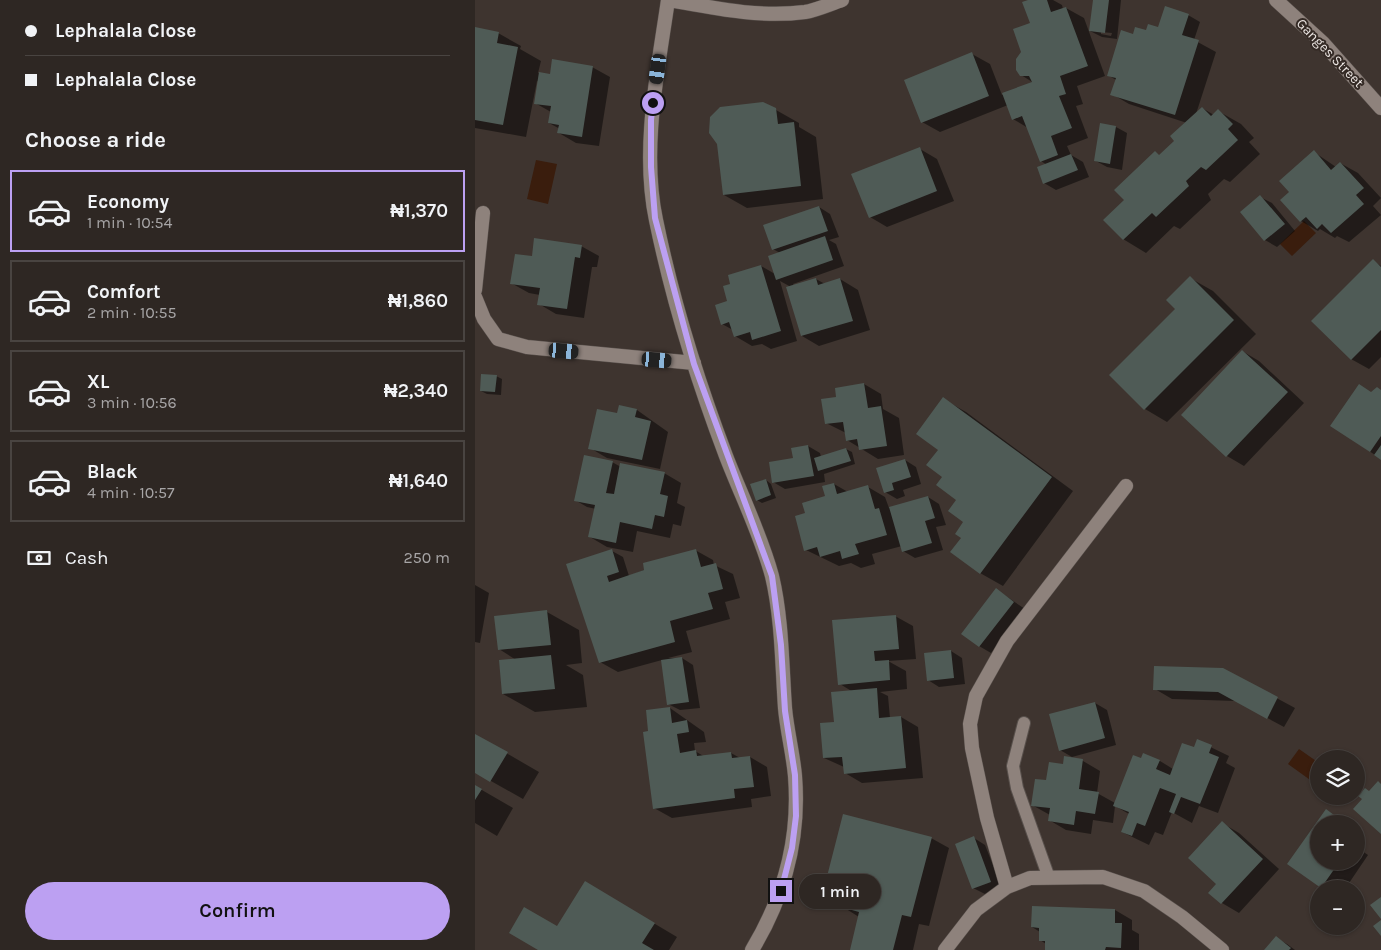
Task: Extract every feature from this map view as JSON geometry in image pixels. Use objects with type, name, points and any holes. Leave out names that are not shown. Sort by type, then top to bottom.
[{"type":"street","points":[[752,950],[765,930],[781,891],[792,848],[796,816],[795,775],[785,711],[781,645],[772,576],[694,364],[655,218],[651,167],[651,120],[668,0],[734,12],[769,14],[807,12],[842,0]]},
{"type":"street","name":"Ganges Street","points":[[1276,0],[1323,43],[1381,108]]},
{"type":"street","points":[[475,290],[483,213]]},
{"type":"street","points":[[475,297],[484,320],[498,339],[527,347],[694,364]]},
{"type":"street","points":[[1007,887],[987,818],[972,748],[970,724],[976,696],[1007,641],[1126,486]]},
{"type":"street","points":[[945,950],[976,910],[1007,887],[1030,878],[1103,877],[1144,891],[1183,917],[1221,950]]},
{"type":"lane","points":[[1024,723],[1013,766],[1017,788],[1049,878]]},
{"type":"shaded area","points":[[536,160],[557,164],[548,204],[527,199]]},
{"type":"shaded area","points":[[1304,221],[1316,233],[1292,256],[1280,244]]},
{"type":"shaded area","points":[[1299,749],[1310,757],[1310,780],[1288,764]]},
{"type":"building","points":[[1028,0],[1047,0],[1051,12],[1066,7],[1088,66],[1060,76],[1066,94],[1059,96],[1072,128],[1051,136],[1058,155],[1040,162],[1022,116],[1012,120],[1002,93],[1032,82],[1029,76],[1020,76],[1016,70],[1016,59],[1021,52],[1013,29],[1030,23],[1022,2]]},
{"type":"building","points":[[1093,0],[1109,0],[1105,33],[1089,31]]},
{"type":"building","points":[[1165,6],[1189,14],[1182,35],[1199,40],[1175,115],[1110,95],[1116,78],[1107,76],[1121,30],[1133,34],[1135,27],[1146,30],[1148,24],[1158,27]]},
{"type":"building","points":[[475,27],[499,32],[497,43],[518,47],[503,125],[475,120]]},
{"type":"building","points":[[972,52],[989,96],[921,123],[904,80]]},
{"type":"building","points":[[552,59],[593,66],[582,137],[557,133],[559,125],[548,123],[551,106],[534,104],[539,72],[550,74]]},
{"type":"building","points":[[763,102],[776,108],[778,124],[794,122],[801,186],[723,195],[717,144],[709,133],[710,117],[720,107]]},
{"type":"building","points":[[1202,107],[1211,116],[1218,109],[1233,124],[1228,129],[1238,140],[1206,170],[1201,167],[1186,181],[1189,186],[1156,217],[1152,213],[1123,240],[1103,220],[1124,200],[1114,190],[1155,151],[1159,155],[1174,141],[1170,136]]},
{"type":"building","points":[[1100,123],[1116,126],[1110,164],[1094,161]]},
{"type":"building","points":[[920,147],[937,191],[869,218],[851,174]]},
{"type":"building","points":[[1314,150],[1331,170],[1340,162],[1364,188],[1356,195],[1364,204],[1331,233],[1322,224],[1317,229],[1306,217],[1300,222],[1280,200],[1289,192],[1279,181]]},
{"type":"building","points":[[1071,154],[1078,170],[1043,184],[1037,167]]},
{"type":"building","points":[[1260,195],[1285,224],[1264,241],[1240,212]]},
{"type":"building","points":[[819,206],[828,231],[772,250],[763,225]]},
{"type":"building","points":[[825,236],[833,260],[776,280],[768,256]]},
{"type":"building","points":[[534,238],[582,245],[580,258],[575,257],[567,309],[537,305],[540,288],[510,284],[515,254],[532,256]]},
{"type":"building","points":[[1373,259],[1381,267],[1381,330],[1351,360],[1311,321]]},
{"type":"building","points":[[761,265],[781,331],[752,340],[750,332],[734,337],[729,322],[721,325],[715,305],[727,301],[723,286],[730,284],[728,275]]},
{"type":"building","points":[[1190,276],[1234,320],[1144,410],[1109,375],[1175,309],[1166,300]]},
{"type":"building","points":[[816,278],[818,285],[840,278],[853,321],[801,336],[786,287]]},
{"type":"building","points":[[1242,350],[1288,392],[1226,457],[1181,415]]},
{"type":"building","points":[[481,374],[497,375],[495,392],[480,391]]},
{"type":"building","points":[[864,383],[868,408],[881,406],[887,446],[859,450],[857,439],[846,441],[843,422],[825,424],[821,399],[836,397],[835,388]]},
{"type":"building","points":[[1359,384],[1371,392],[1377,387],[1381,390],[1381,436],[1370,452],[1330,426]]},
{"type":"building","points":[[943,397],[1052,477],[980,574],[950,552],[961,538],[955,534],[963,522],[948,511],[956,500],[936,485],[942,477],[926,465],[938,450],[916,434]]},
{"type":"building","points":[[619,405],[637,409],[635,417],[651,421],[642,460],[588,449],[597,409],[617,413]]},
{"type":"building","points":[[808,445],[814,476],[772,483],[769,462],[793,458],[791,448]]},
{"type":"building","points":[[1381,445],[1381,460],[1374,455]]},
{"type":"building","points":[[846,448],[851,461],[818,471],[814,458]]},
{"type":"building","points":[[584,455],[613,461],[606,493],[614,494],[620,463],[665,472],[660,494],[668,496],[664,517],[655,515],[652,529],[620,522],[616,543],[588,537],[595,505],[574,501]]},
{"type":"building","points":[[905,459],[911,477],[892,483],[894,490],[884,493],[876,468]]},
{"type":"building","points":[[766,479],[771,495],[756,501],[750,484]]},
{"type":"building","points":[[834,483],[837,494],[868,485],[875,509],[879,508],[887,535],[855,544],[859,554],[842,559],[840,551],[820,557],[817,547],[804,551],[795,516],[805,513],[802,503],[825,496],[822,486]]},
{"type":"building","points":[[928,496],[935,518],[925,521],[932,543],[902,552],[889,507]]},
{"type":"building","points":[[612,549],[619,572],[607,576],[609,582],[644,570],[643,563],[696,549],[701,567],[716,563],[723,589],[708,593],[713,609],[670,621],[675,642],[599,663],[566,564]]},
{"type":"building","points":[[996,588],[1014,602],[979,647],[961,634]]},
{"type":"building","points":[[547,610],[551,645],[498,650],[494,616]]},
{"type":"building","points":[[896,615],[899,649],[874,651],[875,661],[889,660],[890,680],[838,685],[832,620]]},
{"type":"building","points":[[951,650],[954,678],[927,681],[924,653]]},
{"type":"building","points":[[551,655],[555,689],[502,694],[499,660]]},
{"type":"building","points":[[682,657],[689,702],[667,705],[661,660]]},
{"type":"building","points":[[1154,666],[1223,668],[1278,697],[1267,719],[1218,692],[1153,690]]},
{"type":"building","points":[[877,688],[879,718],[901,716],[906,768],[844,774],[842,757],[823,758],[820,723],[834,722],[831,692]]},
{"type":"building","points":[[1095,702],[1105,738],[1059,751],[1049,714]]},
{"type":"building","points":[[670,707],[672,723],[687,720],[689,732],[677,734],[680,753],[696,750],[697,756],[731,752],[732,758],[750,756],[754,787],[734,789],[735,798],[653,809],[643,732],[648,731],[646,710]]},
{"type":"building","points":[[475,734],[508,752],[490,782],[475,773]]},
{"type":"building","points":[[1197,739],[1212,745],[1209,753],[1219,757],[1200,804],[1181,797],[1174,814],[1169,812],[1176,794],[1160,788],[1145,826],[1137,823],[1132,836],[1121,832],[1129,812],[1113,806],[1133,755],[1141,758],[1143,753],[1160,760],[1156,769],[1170,775],[1182,743],[1194,747]]},
{"type":"building","points":[[1064,756],[1083,759],[1079,789],[1099,792],[1095,814],[1076,811],[1074,825],[1048,821],[1050,808],[1031,806],[1035,779],[1046,780],[1049,762],[1063,764]]},
{"type":"building","points":[[1378,781],[1381,784],[1381,834],[1365,820],[1365,815],[1360,815],[1353,809],[1357,805],[1365,805],[1365,788],[1369,791]]},
{"type":"building","points":[[475,785],[482,789],[475,800]]},
{"type":"building","points":[[1326,809],[1334,815],[1322,815]]},
{"type":"building","points":[[843,814],[932,837],[911,917],[902,915],[893,950],[850,950],[859,912],[841,907],[842,901],[822,896]]},
{"type":"building","points":[[1222,821],[1263,859],[1221,904],[1208,893],[1216,884],[1188,858]]},
{"type":"building","points":[[1310,832],[1310,870],[1334,870],[1327,880],[1310,880],[1287,864]]},
{"type":"building","points":[[974,836],[991,882],[972,889],[955,844]]},
{"type":"building","points":[[585,881],[655,923],[642,943],[654,950],[538,950],[509,933],[524,907],[557,926]]},
{"type":"building","points":[[1381,897],[1381,919],[1370,905]]},
{"type":"building","points":[[1032,906],[1115,909],[1115,923],[1122,923],[1121,948],[1106,947],[1105,950],[1045,950],[1045,941],[1039,941],[1039,928],[1031,927]]},
{"type":"building","points":[[1381,920],[1381,936],[1373,926]]},
{"type":"building","points":[[1276,936],[1291,948],[1289,950],[1264,950]]},
{"type":"route","points":[[653,103],[651,167],[655,218],[694,364],[726,456],[772,576],[781,645],[785,711],[795,775],[796,816],[792,848],[781,891]]}]
